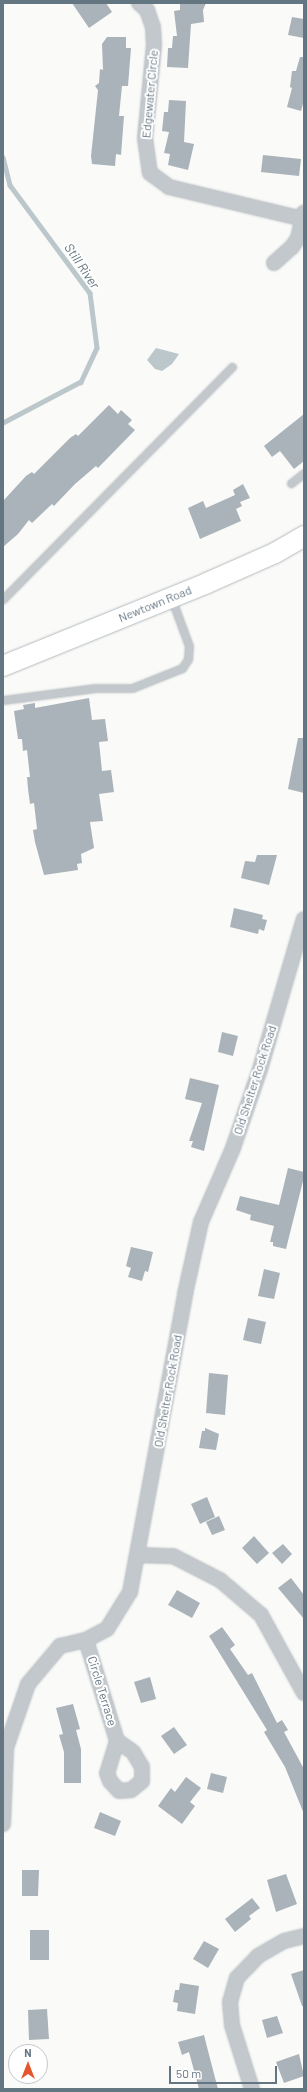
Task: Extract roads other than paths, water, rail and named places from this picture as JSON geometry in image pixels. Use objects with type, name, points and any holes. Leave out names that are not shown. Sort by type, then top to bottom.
[{"type":"main road","name":"Newtown Road","points":[[3,666],[171,598],[275,553],[304,536]]},
{"type":"street","name":"Edgewater Circle","points":[[139,3],[148,10],[153,33],[145,138],[150,173],[170,187],[303,216]]},
{"type":"street","points":[[274,263],[295,242],[303,216]]},
{"type":"street","name":"Old Shelter Rock Road","points":[[3,1824],[6,1748],[28,1684],[60,1646],[86,1640],[107,1629],[130,1592],[185,1294],[201,1222],[243,1120],[304,918]]},
{"type":"street","points":[[138,1555],[173,1556],[220,1580],[261,1616],[304,1693]]},
{"type":"street","name":"Circle Terrace","points":[[86,1640],[117,1741]]},
{"type":"street","points":[[252,2089],[232,2025],[230,2002],[237,1978],[258,1956],[284,1941],[304,1936]]},
{"type":"lane","points":[[3,599],[232,367]]},
{"type":"lane","points":[[291,483],[304,473]]},
{"type":"lane","points":[[3,700],[95,688],[132,688],[182,668],[188,659],[189,646],[171,598]]},
{"type":"waterway","name":"Still River","points":[[3,157],[10,185],[90,293],[97,348],[81,382],[3,423]]}]
